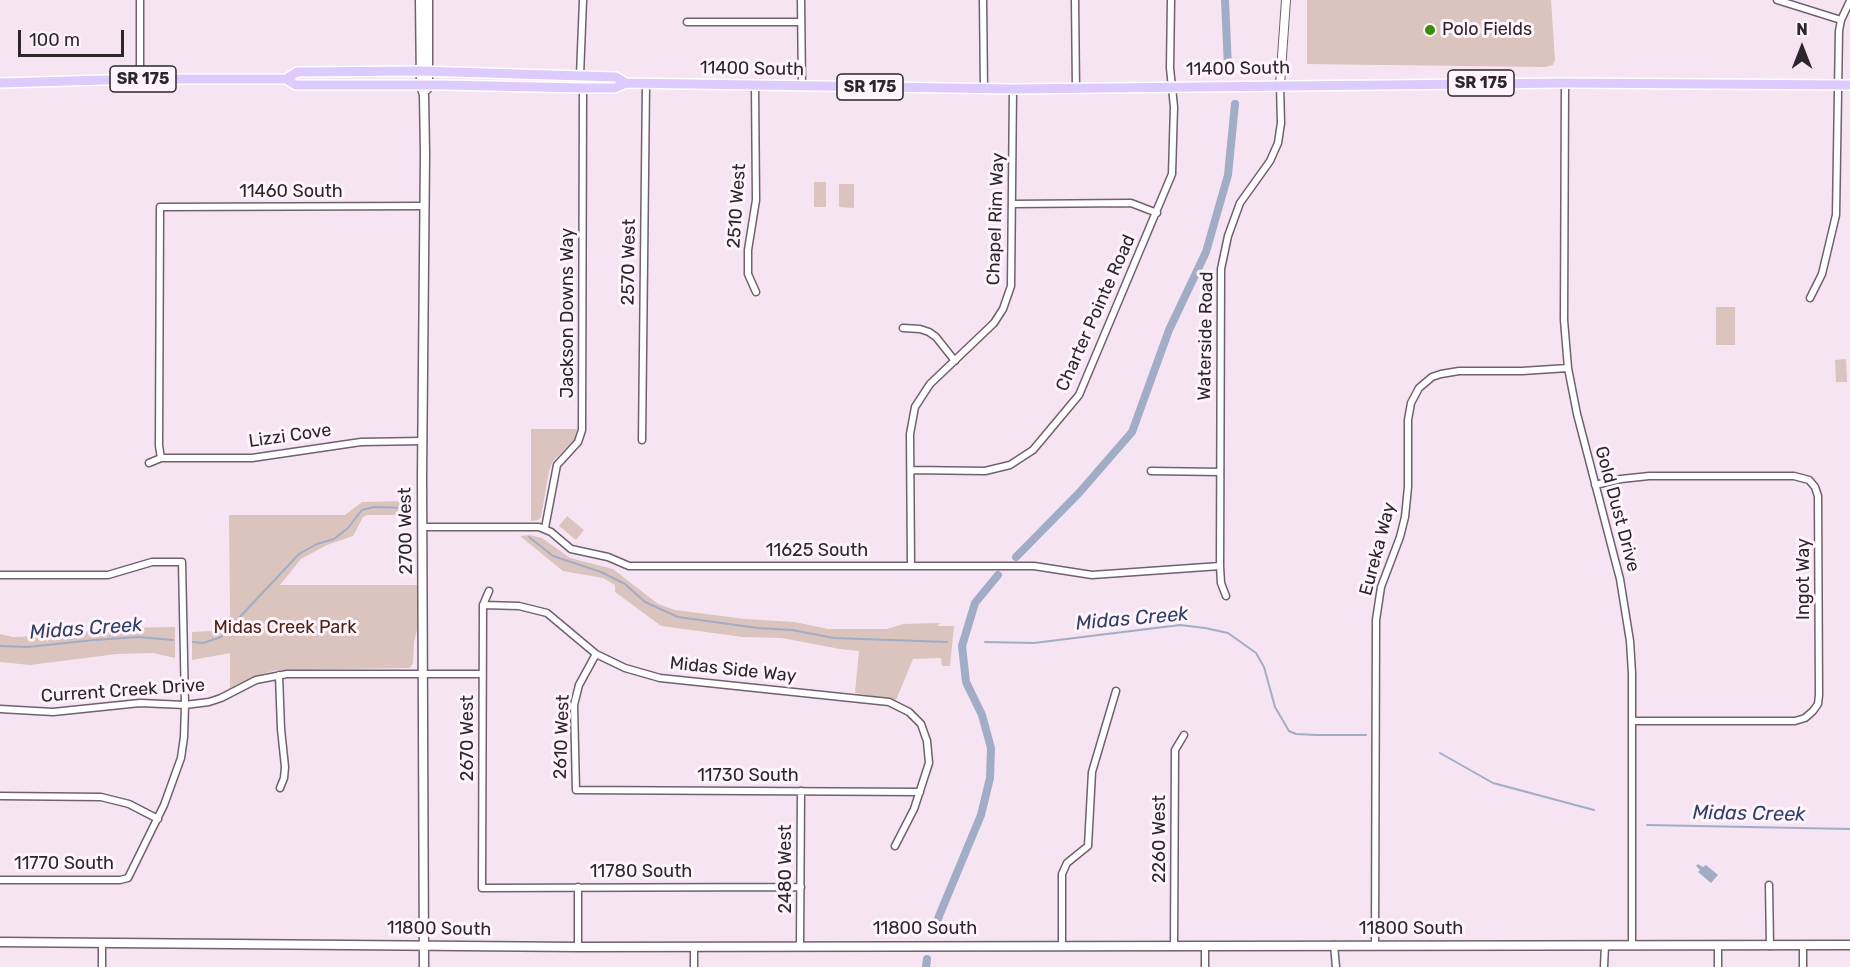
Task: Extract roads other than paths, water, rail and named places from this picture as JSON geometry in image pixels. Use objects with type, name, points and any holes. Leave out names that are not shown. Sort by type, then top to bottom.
[{"type":"main road","name":"2700 West","points":[[420,0],[424,71]]},
{"type":"main road","name":"2700 West","points":[[424,967],[423,206],[424,71],[428,0]]},
{"type":"main road","name":"11400 South","points":[[286,79],[297,72],[424,71],[616,77],[626,83]]},
{"type":"main road","name":"11400 South","points":[[0,83],[140,79],[286,79],[296,85],[583,88],[615,88],[626,83],[984,89],[1565,83],[1850,86]]},
{"type":"main road","name":"11800 South","points":[[0,942],[578,947],[1850,945]]},
{"type":"street","points":[[140,0],[140,79]]},
{"type":"street","points":[[580,76],[583,0]]},
{"type":"street","points":[[801,0],[802,86]]},
{"type":"street","points":[[983,0],[984,89]]},
{"type":"street","points":[[1075,0],[1076,89]]},
{"type":"street","name":"Charter Pointe Road","points":[[910,470],[993,470],[1018,461],[1040,444],[1079,395],[1170,180],[1173,167],[1174,104],[1170,71],[1171,0]]},
{"type":"street","points":[[1280,85],[1286,0]]},
{"type":"street","points":[[1777,0],[1841,21]]},
{"type":"street","points":[[1810,298],[1822,274],[1836,215],[1839,31],[1850,1]]},
{"type":"street","points":[[687,22],[801,22]]},
{"type":"street","name":"Gold Dust Drive","points":[[1565,83],[1564,312],[1568,368],[1576,414],[1613,552],[1626,612],[1632,673],[1632,944]]},
{"type":"street","name":"2570 West","points":[[642,440],[646,84]]},
{"type":"street","name":"2510 West","points":[[755,85],[756,200],[748,250],[748,274],[756,292]]},
{"type":"street","name":"Waterside Road","points":[[1226,596],[1221,583],[1220,566],[1221,269],[1228,236],[1240,203],[1270,161],[1278,143],[1281,123],[1280,85]]},
{"type":"street","name":"Jackson Downs Way","points":[[545,528],[557,465],[578,442],[582,430],[583,88]]},
{"type":"street","name":"Chapel Rim Way","points":[[911,566],[910,427],[915,407],[926,389],[989,329],[1007,301],[1013,271],[1013,89]]},
{"type":"street","points":[[1013,204],[1131,203],[1156,213]]},
{"type":"street","name":"11460 South","points":[[161,458],[159,446],[160,207],[423,206]]},
{"type":"street","points":[[903,328],[920,329],[936,337],[955,361]]},
{"type":"street","name":"Eureka Way","points":[[1375,945],[1376,620],[1381,587],[1400,537],[1407,507],[1408,420],[1411,403],[1425,382],[1441,374],[1459,371],[1568,368]]},
{"type":"street","name":"Lizzi Cove","points":[[149,463],[161,458],[252,458],[361,442],[423,441]]},
{"type":"street","points":[[1151,471],[1220,472]]},
{"type":"street","name":"Ingot Way","points":[[1595,485],[1649,476],[1794,476],[1809,480],[1818,496],[1819,694],[1818,704],[1813,711],[1805,718],[1795,721],[1632,721]]},
{"type":"street","points":[[423,527],[545,528]]},
{"type":"street","name":"11625 South","points":[[545,528],[571,549],[608,557],[629,566],[1042,566],[1092,574],[1220,566]]},
{"type":"street","points":[[0,575],[108,575],[152,562],[182,562],[185,705],[183,751],[158,819],[129,804],[101,796],[0,796]]},
{"type":"street","name":"2670 West","points":[[482,888],[483,605],[489,591]]},
{"type":"street","name":"Midas Side Way","points":[[483,605],[519,606],[547,613],[596,654],[625,668],[660,678],[888,702],[909,712],[921,724],[927,741],[929,763],[914,809],[895,846]]},
{"type":"street","name":"2610 West","points":[[576,790],[574,705],[579,685],[596,654]]},
{"type":"street","name":"Current Creek Drive","points":[[0,708],[53,712],[140,703],[185,705],[221,698],[256,680],[279,675],[482,674]]},
{"type":"street","points":[[279,675],[285,767],[280,788]]},
{"type":"street","points":[[1062,945],[1062,874],[1067,863],[1088,846],[1092,772],[1116,691]]},
{"type":"street","name":"2260 West","points":[[1174,946],[1175,750],[1184,735]]},
{"type":"street","name":"11730 South","points":[[576,790],[920,792]]},
{"type":"street","name":"2480 West","points":[[800,946],[801,791]]},
{"type":"street","name":"11770 South","points":[[0,880],[120,880],[128,878],[158,819]]},
{"type":"street","points":[[1769,885],[1770,946]]},
{"type":"street","points":[[578,887],[578,947]]},
{"type":"street","name":"11780 South","points":[[482,888],[801,887]]},
{"type":"street","points":[[102,943],[102,967]]},
{"type":"street","points":[[1334,945],[1336,967]]},
{"type":"street","points":[[1604,967],[1605,945]]},
{"type":"street","points":[[1205,946],[1205,967]]},
{"type":"street","points":[[1718,946],[1718,967]]},
{"type":"street","points":[[1803,946],[1803,967]]},
{"type":"street","points":[[694,947],[694,967]]},
{"type":"water","points":[[1698,864],[1703,867],[1706,865],[1718,875],[1711,883],[1698,872],[1700,870],[1696,866]]},
{"type":"waterway","points":[[1225,0],[1228,68]]},
{"type":"waterway","points":[[1016,557],[1079,493],[1132,432],[1169,330],[1206,252],[1228,175],[1235,104]]},
{"type":"waterway","name":"Midas Creek","points":[[193,642],[203,643],[221,637],[299,554],[317,544],[334,539],[348,528],[362,510],[374,507],[406,508]]},
{"type":"waterway","name":"Midas Creek","points":[[529,537],[553,556],[601,572],[625,584],[645,602],[678,617],[758,628],[792,630],[834,638],[947,642]]},
{"type":"waterway","points":[[934,932],[981,815],[990,778],[991,748],[982,715],[966,682],[962,646],[975,603],[998,575]]},
{"type":"waterway","name":"Midas Creek","points":[[985,642],[1034,643],[1180,625],[1228,633],[1256,653],[1264,667],[1275,707],[1289,731],[1296,734],[1366,735]]},
{"type":"waterway","name":"Midas Creek","points":[[0,646],[28,647],[138,637],[173,640]]},
{"type":"waterway","name":"Midas Creek","points":[[1440,753],[1493,783],[1594,810]]},
{"type":"waterway","name":"Midas Creek","points":[[1647,825],[1850,829]]},
{"type":"waterway","points":[[926,967],[927,959]]},
{"type":"place","name":"Polo Fields","points":[[1430,30]]},
{"type":"park label","name":"Midas Creek Park","points":[[285,628]]}]
